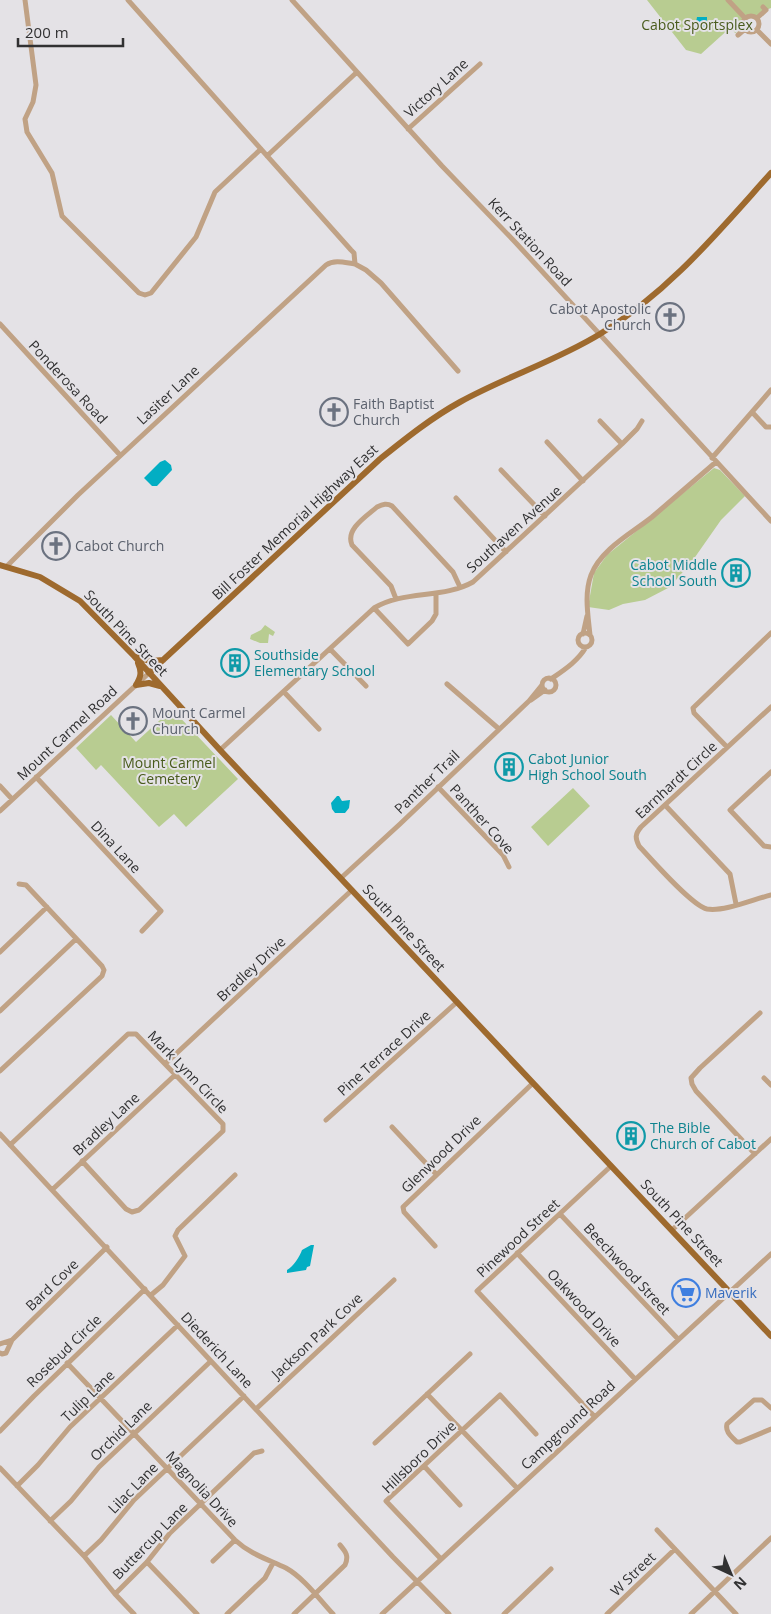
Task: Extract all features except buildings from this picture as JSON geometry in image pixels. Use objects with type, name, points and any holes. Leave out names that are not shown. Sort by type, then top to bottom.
[{"type":"main road","name":"Bill Foster Memorial Highway East","points":[[149,673],[380,459],[419,428],[460,402],[570,351],[600,334],[641,306],[678,275],[771,173]]},
{"type":"main road","name":"South Pine Street","points":[[3,565],[40,577],[80,600],[771,1336]]},
{"type":"main road","points":[[135,657],[148,661],[164,660]]},
{"type":"main road","points":[[135,657],[141,672],[136,686]]},
{"type":"main road","points":[[136,686],[149,683],[160,686],[157,674],[158,668],[164,660]]},
{"type":"street","points":[[25,0],[36,85],[36,92],[25,119],[27,132],[52,173],[62,216],[139,293],[145,295],[151,293],[196,237],[215,192],[261,149]]},
{"type":"street","points":[[128,0],[354,253],[356,264],[381,283],[458,371]]},
{"type":"street","name":"Kerr Station Road","points":[[292,0],[408,129],[770,519]]},
{"type":"street","points":[[728,0],[745,18]]},
{"type":"street","points":[[757,18],[767,8]]},
{"type":"street","points":[[757,18],[750,15],[742,23],[744,29],[751,32],[757,30]]},
{"type":"street","points":[[757,18],[759,25],[757,30]]},
{"type":"street","points":[[738,35],[744,29]]},
{"type":"street","points":[[757,30],[771,44]]},
{"type":"street","name":"Victory Lane","points":[[408,129],[480,64]]},
{"type":"street","points":[[267,156],[357,72]]},
{"type":"street","name":"Lasiter Lane","points":[[3,565],[326,265],[337,261],[356,264]]},
{"type":"street","name":"Ponderosa Road","points":[[0,324],[120,455]]},
{"type":"street","points":[[553,681],[577,658],[583,646],[591,642],[587,616],[587,595],[591,575],[598,562],[662,508],[714,460],[771,390]]},
{"type":"street","points":[[752,412],[766,426],[771,427]]},
{"type":"street","points":[[600,421],[622,444]]},
{"type":"street","name":"Southaven Avenue","points":[[220,750],[374,608],[396,599],[436,593],[473,582],[622,444],[642,421]]},
{"type":"street","points":[[547,442],[583,480]]},
{"type":"street","points":[[501,470],[545,516]]},
{"type":"street","points":[[456,498],[506,552]]},
{"type":"street","points":[[396,599],[391,586],[352,545],[350,538],[353,529],[377,506],[382,504],[392,506],[453,572],[460,587]]},
{"type":"street","points":[[374,608],[408,644],[432,621],[436,614],[436,593]]},
{"type":"street","points":[[583,646],[578,640],[583,634],[587,616]]},
{"type":"street","points":[[727,747],[694,713],[693,708],[771,633]]},
{"type":"street","points":[[583,634],[590,635]]},
{"type":"street","points":[[330,649],[366,686]]},
{"type":"street","name":"Mount Carmel Road","points":[[0,811],[149,673]]},
{"type":"street","points":[[546,679],[553,681],[554,690],[550,691],[543,688],[546,679]]},
{"type":"street","points":[[447,684],[499,729]]},
{"type":"street","name":"Panther Trail","points":[[341,878],[543,688]]},
{"type":"street","points":[[284,692],[319,729]]},
{"type":"street","name":"Earnhardt Circle","points":[[771,708],[665,805],[637,832],[635,838],[639,846],[698,905],[705,909],[718,909],[771,895]]},
{"type":"street","points":[[771,772],[730,810],[764,846],[771,847]]},
{"type":"street","name":"Dina Lane","points":[[36,777],[161,911],[142,931]]},
{"type":"street","points":[[0,786],[12,799]]},
{"type":"street","name":"Panther Cove","points":[[438,787],[503,856],[508,867]]},
{"type":"street","points":[[665,805],[730,874],[736,904]]},
{"type":"street","points":[[0,1072],[102,976],[104,970],[26,886],[19,884]]},
{"type":"street","name":"Bradley Drive","points":[[165,1064],[352,890]]},
{"type":"street","points":[[0,951],[47,908]]},
{"type":"street","points":[[0,1011],[76,939]]},
{"type":"street","name":"Pine Terrace Drive","points":[[326,1120],[456,1002]]},
{"type":"street","points":[[755,1154],[696,1091],[691,1078],[760,1013]]},
{"type":"street","name":"Mark Lynn Circle","points":[[10,1145],[128,1034],[136,1034],[223,1124],[223,1131],[140,1210],[132,1212],[126,1209],[82,1161]]},
{"type":"street","name":"Bradley Lane","points":[[53,1189],[175,1075]]},
{"type":"street","points":[[764,1078],[771,1085]]},
{"type":"street","name":"Glenwood Drive","points":[[435,1246],[404,1212],[403,1208],[532,1083]]},
{"type":"street","points":[[392,1127],[436,1174]]},
{"type":"street","name":"Diederich Lane","points":[[0,1134],[449,1614]]},
{"type":"street","points":[[672,1230],[771,1139]]},
{"type":"street","name":"Pinewood Street","points":[[594,1416],[477,1291],[611,1166]]},
{"type":"street","points":[[151,1295],[163,1285],[185,1256],[175,1236],[178,1230],[234,1175]]},
{"type":"street","name":"Beechwood Street","points":[[560,1214],[678,1339]]},
{"type":"street","name":"Bard Cove","points":[[0,1353],[6,1353],[12,1340],[107,1247]]},
{"type":"street","name":"Oakwood Drive","points":[[517,1253],[635,1378]]},
{"type":"street","name":"Campground Road","points":[[382,1614],[771,1254]]},
{"type":"street","name":"Jackson Park Cove","points":[[256,1409],[394,1280]]},
{"type":"street","name":"Rosebud Circle","points":[[0,1431],[67,1363],[145,1289]]},
{"type":"street","name":"Tulip Lane","points":[[17,1486],[38,1465],[70,1427],[178,1325]]},
{"type":"street","name":"Bard Cove","points":[[0,1344],[12,1340]]},
{"type":"street","points":[[375,1443],[470,1354]]},
{"type":"street","name":"Orchid Lane","points":[[50,1521],[71,1501],[99,1467],[211,1361]]},
{"type":"street","name":"Magnolia Drive","points":[[67,1363],[235,1540],[250,1552],[294,1574],[333,1614]]},
{"type":"street","points":[[427,1394],[516,1488]]},
{"type":"street","name":"Hillsboro Drive","points":[[441,1559],[386,1501],[500,1395],[536,1434]]},
{"type":"street","name":"Lilac Lane","points":[[84,1556],[101,1540],[134,1500],[244,1396]]},
{"type":"street","points":[[771,1408],[762,1400],[754,1400],[727,1424],[726,1429],[737,1442],[771,1429]]},
{"type":"street","name":"Buttercup Lane","points":[[115,1594],[147,1562],[170,1533],[254,1452],[262,1451]]},
{"type":"street","points":[[424,1466],[460,1505]]},
{"type":"street","points":[[0,1468],[84,1556],[134,1614]]},
{"type":"street","points":[[658,1530],[736,1614]]},
{"type":"street","points":[[691,1614],[771,1538]]},
{"type":"street","points":[[213,1561],[235,1540]]},
{"type":"street","points":[[294,1614],[345,1565],[348,1559],[347,1553],[340,1545]]},
{"type":"street","name":"W Street","points":[[607,1614],[674,1549]]},
{"type":"street","points":[[147,1562],[197,1614]]},
{"type":"street","points":[[226,1614],[265,1578],[273,1563]]},
{"type":"street","points":[[504,1614],[551,1569]]},
{"type":"green space","name":"Cabot Sportsplex","points":[[647,0],[771,0],[771,8],[757,18],[749,15],[743,20],[744,28],[735,33],[731,27],[701,54],[686,50]]},
{"type":"green space","points":[[714,468],[720,470],[745,496],[721,520],[693,560],[670,587],[645,600],[623,604],[609,610],[588,607],[594,573],[607,555]]},
{"type":"green space","points":[[265,625],[275,632],[273,636],[269,634],[268,643],[260,643],[250,639],[251,635],[261,630]]},
{"type":"green space","name":"Mount Carmel Cemetery","points":[[172,709],[238,779],[186,827],[174,814],[159,827],[101,765],[96,770],[76,748],[111,715],[136,742]]},
{"type":"green space","points":[[573,788],[590,806],[548,846],[531,827]]},
{"type":"water","points":[[697,17],[707,17],[709,24],[706,27],[701,27],[701,29],[695,28]]},
{"type":"water","points":[[165,460],[171,465],[172,470],[157,486],[152,486],[144,478],[160,462]]},
{"type":"water","points":[[337,796],[342,801],[350,800],[349,808],[345,813],[335,813],[332,809],[331,803]]},
{"type":"water","points":[[314,1245],[310,1266],[306,1270],[287,1273],[287,1270],[296,1261],[302,1250]]},
{"type":"place","name":"Cabot Apostolic Church","points":[[670,317]]},
{"type":"place","name":"Faith Baptist Church","points":[[334,412]]},
{"type":"place","name":"Cabot Church","points":[[56,546]]},
{"type":"place","name":"Cabot Middle School South","points":[[736,573]]},
{"type":"place","name":"Southside Elementary School","points":[[235,663]]},
{"type":"place","name":"Mount Carmel Church","points":[[133,721]]},
{"type":"place","name":"Cabot Junior High School South","points":[[509,767]]},
{"type":"place","name":"The Bible Church of Cabot","points":[[631,1136]]},
{"type":"place","name":"Maverik","points":[[686,1293]]}]
